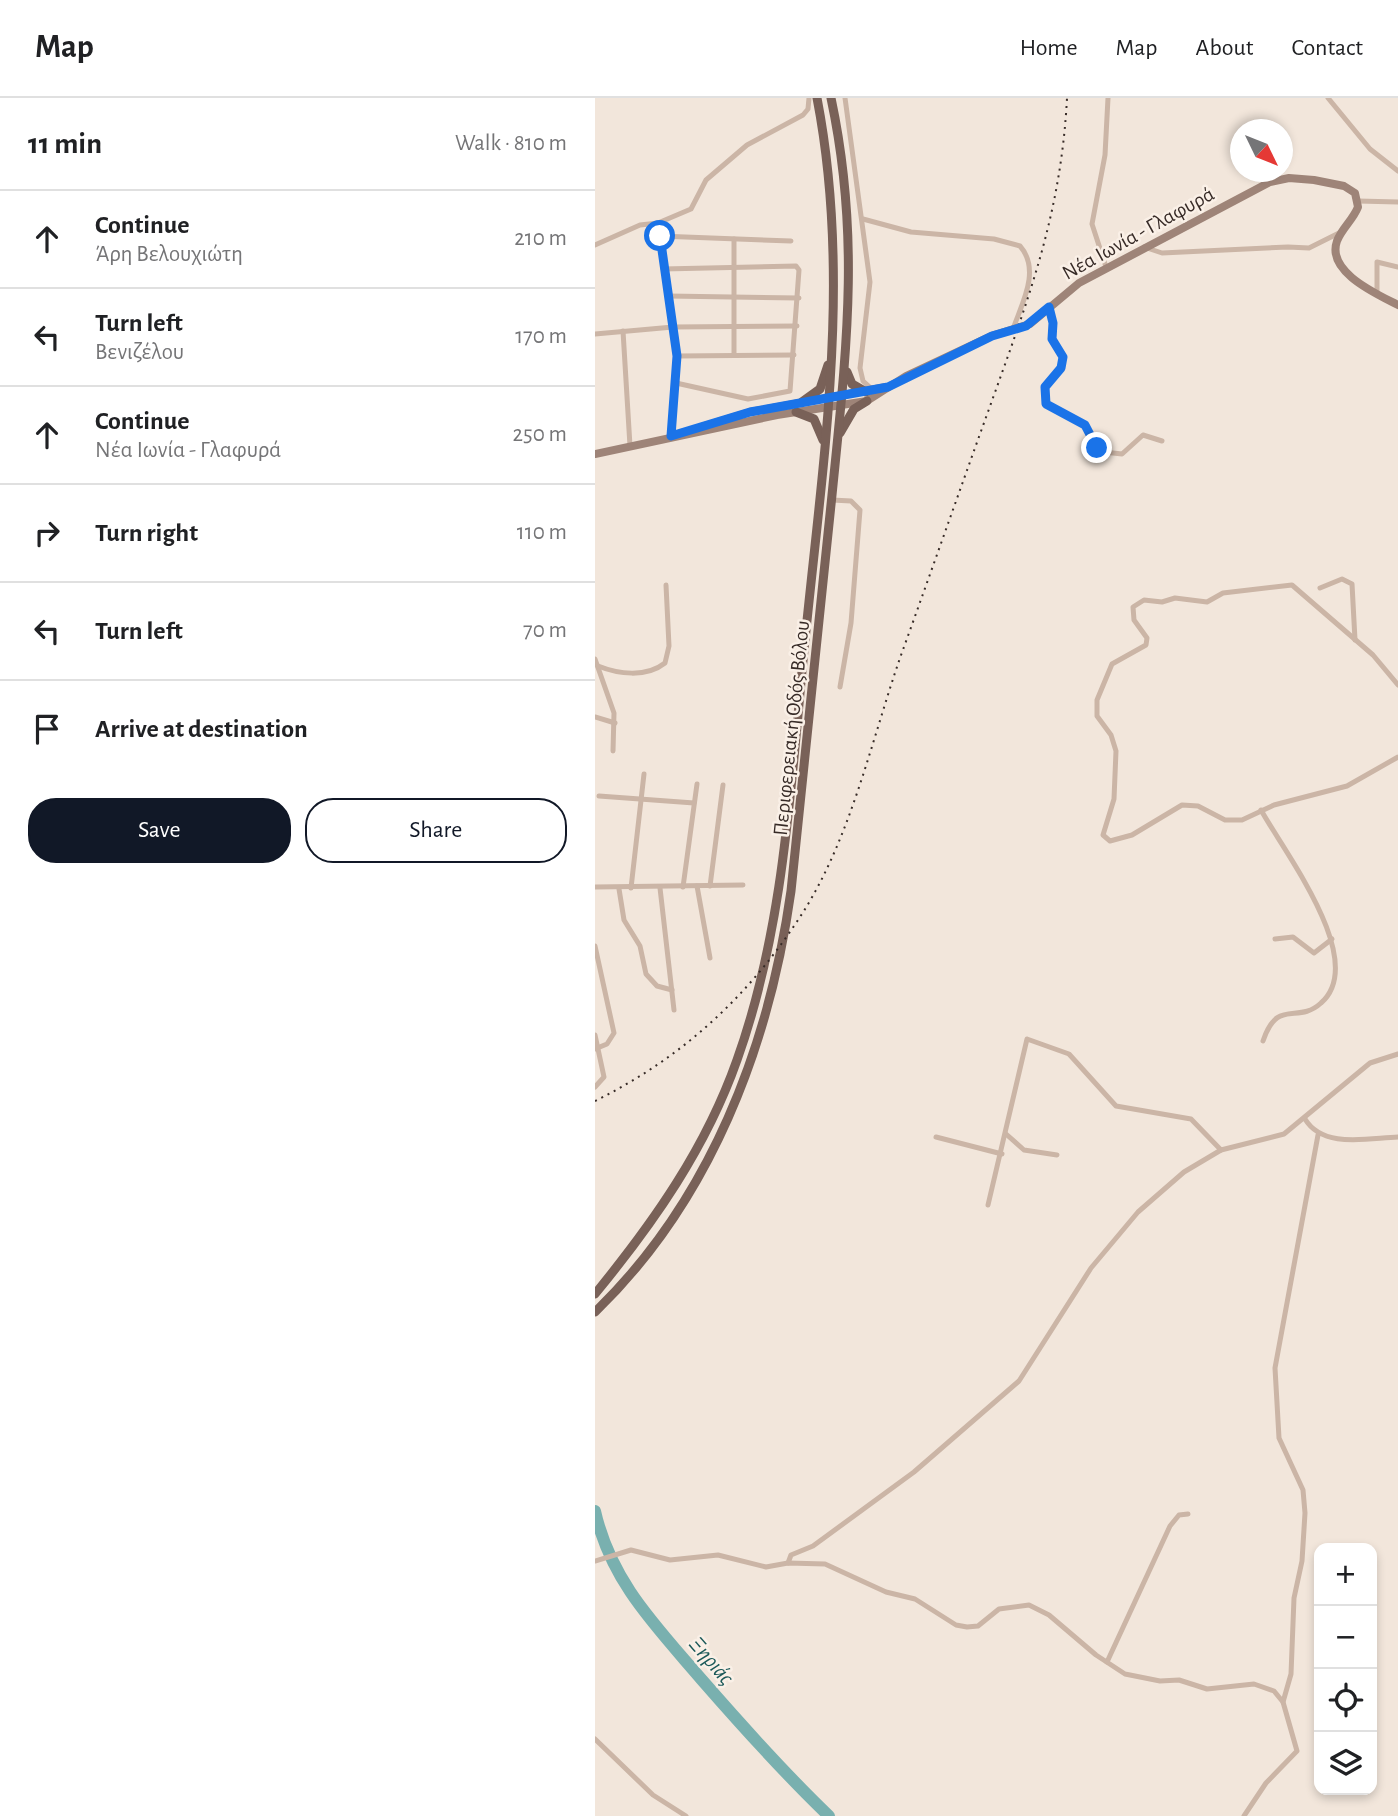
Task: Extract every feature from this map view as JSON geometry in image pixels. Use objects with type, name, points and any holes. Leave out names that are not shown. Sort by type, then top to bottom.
[{"type":"main road","name":"Περιφερειακή Οδός Βόλου","points":[[596,1292],[659,1213],[703,1139],[734,1069],[759,989],[782,856],[834,343],[833,223],[817,98]]},
{"type":"main road","name":"Περιφερειακή Οδός Βόλου","points":[[595,1312],[665,1229],[715,1146],[752,1061],[772,996],[791,891],[850,310],[849,229],[841,148],[831,98]]},
{"type":"main road","name":"Νέα Ιωνία - Γλαφυρά","points":[[829,402],[869,394],[888,387],[906,376],[1030,324],[1071,288],[1106,267],[1278,180],[1301,178],[1336,184],[1353,191],[1358,201]]},
{"type":"main road","points":[[1358,201],[1357,210],[1335,249],[1341,264],[1352,277],[1398,305]]},
{"type":"main road","points":[[802,402],[821,387],[834,343]]},
{"type":"main road","points":[[838,437],[851,413],[869,394],[852,384],[846,366]]},
{"type":"main road","points":[[688,432],[722,419],[802,402],[829,402]]},
{"type":"main road","points":[[595,454],[688,432],[796,412],[829,402]]},
{"type":"main road","points":[[796,412],[808,414],[816,420],[824,446]]},
{"type":"main road","points":[[595,1320],[611,1296]]},
{"type":"street","points":[[595,245],[640,225],[658,223],[691,209],[706,180],[747,145],[803,116],[809,106],[809,98]]},
{"type":"street","points":[[1106,267],[1092,224],[1105,155],[1108,98]]},
{"type":"street","points":[[1328,98],[1365,144],[1398,171]]},
{"type":"street","points":[[845,99],[863,219],[870,288],[860,368],[869,394]]},
{"type":"street","points":[[1358,201],[1398,202]]},
{"type":"street","points":[[863,219],[911,232],[988,239],[1020,246],[1029,260],[1030,271],[1013,329]]},
{"type":"street","points":[[658,223],[677,356],[671,436]]},
{"type":"street","points":[[1144,247],[1162,253],[1280,247],[1306,249],[1343,231]]},
{"type":"street","points":[[660,236],[791,241]]},
{"type":"street","points":[[734,239],[734,355]]},
{"type":"street","points":[[1377,293],[1374,269],[1377,262],[1398,267]]},
{"type":"street","points":[[663,269],[796,266],[799,270],[797,326],[790,391],[748,399],[676,383]]},
{"type":"street","points":[[669,296],[799,298]]},
{"type":"street","points":[[1049,307],[1053,323],[1052,339],[1063,357],[1061,368],[1045,387],[1046,404],[1085,425],[1091,433],[1093,445],[1104,452],[1122,454],[1136,438],[1144,435],[1162,441]]},
{"type":"street","points":[[595,334],[673,327],[797,326]]},
{"type":"street","points":[[623,331],[630,446]]},
{"type":"street","points":[[677,356],[794,355]]},
{"type":"street","points":[[832,500],[854,502],[860,510],[851,623],[840,687]]},
{"type":"street","points":[[1320,588],[1342,579],[1352,584],[1356,640]]},
{"type":"street","points":[[1398,685],[1356,640],[1292,584],[1223,593],[1207,602],[1183,598],[1159,602],[1147,600],[1133,607],[1134,620],[1147,642],[1143,648],[1112,664],[1095,705],[1097,716],[1111,735],[1116,751],[1114,799],[1103,830],[1105,839],[1132,835],[1182,805],[1198,806],[1225,820],[1242,820],[1261,810],[1335,791],[1398,757]]},
{"type":"street","points":[[597,666],[633,674],[665,663],[669,646],[666,585]]},
{"type":"street","points":[[595,659],[610,699],[615,723],[613,751]]},
{"type":"street","points":[[595,718],[615,723]]},
{"type":"street","points":[[631,888],[644,774]]},
{"type":"street","points":[[683,887],[697,784]]},
{"type":"street","points":[[710,886],[723,785]]},
{"type":"street","points":[[599,796],[694,803]]},
{"type":"street","points":[[1261,810],[1305,882],[1332,939],[1336,966],[1326,998],[1315,1007],[1278,1015],[1268,1026],[1263,1041]]},
{"type":"street","points":[[595,887],[619,889],[743,884]]},
{"type":"street","points":[[697,886],[710,958]]},
{"type":"street","points":[[660,888],[674,1010]]},
{"type":"street","points":[[619,889],[624,920],[640,946],[646,974],[657,986],[672,990]]},
{"type":"street","points":[[1275,939],[1293,937],[1314,953],[1332,939]]},
{"type":"street","points":[[595,946],[614,1033],[610,1041],[597,1048]]},
{"type":"street","points":[[595,1035],[604,1077],[595,1087]]},
{"type":"street","points":[[988,1205],[1027,1039],[1069,1054],[1116,1106],[1191,1119],[1221,1150]]},
{"type":"street","points":[[788,1563],[791,1555],[813,1546],[914,1472],[1012,1389],[1025,1375],[1091,1268],[1138,1212],[1184,1172],[1221,1150],[1277,1137],[1305,1119],[1370,1063],[1398,1054]]},
{"type":"street","points":[[1305,1119],[1318,1135],[1340,1139],[1398,1137]]},
{"type":"street","points":[[1006,1135],[1024,1150],[1057,1155]]},
{"type":"street","points":[[1283,1702],[1291,1674],[1294,1598],[1302,1561],[1305,1513],[1303,1490],[1279,1438],[1275,1368],[1318,1135]]},
{"type":"street","points":[[936,1137],[1002,1154]]},
{"type":"street","points":[[1107,1662],[1170,1526],[1179,1515],[1188,1514]]},
{"type":"street","points":[[595,1561],[616,1553],[638,1550],[670,1560],[711,1555],[766,1567],[788,1563],[818,1563],[839,1568],[876,1589],[915,1599],[961,1626],[978,1626],[999,1609],[1010,1606],[1035,1607],[1107,1662],[1134,1676],[1179,1680],[1207,1689],[1263,1686],[1280,1695],[1297,1751],[1266,1783],[1244,1816]]},
{"type":"street","points":[[595,1739],[653,1795],[686,1816]]},
{"type":"waterway","name":"Ξηριάς","points":[[595,1511],[612,1560],[652,1622],[748,1732],[829,1816]]},
{"type":"railway","points":[[595,1101],[655,1066],[683,1046],[733,1001],[778,949],[816,890],[832,858],[1029,294],[1058,181],[1067,98]]},
{"type":"route","points":[[660,236],[677,356],[671,436],[750,412],[888,387],[992,336],[1026,326],[1049,307],[1053,323],[1052,339],[1063,357],[1061,368],[1045,387],[1046,404],[1085,425],[1091,433],[1093,445],[1097,448]]}]
